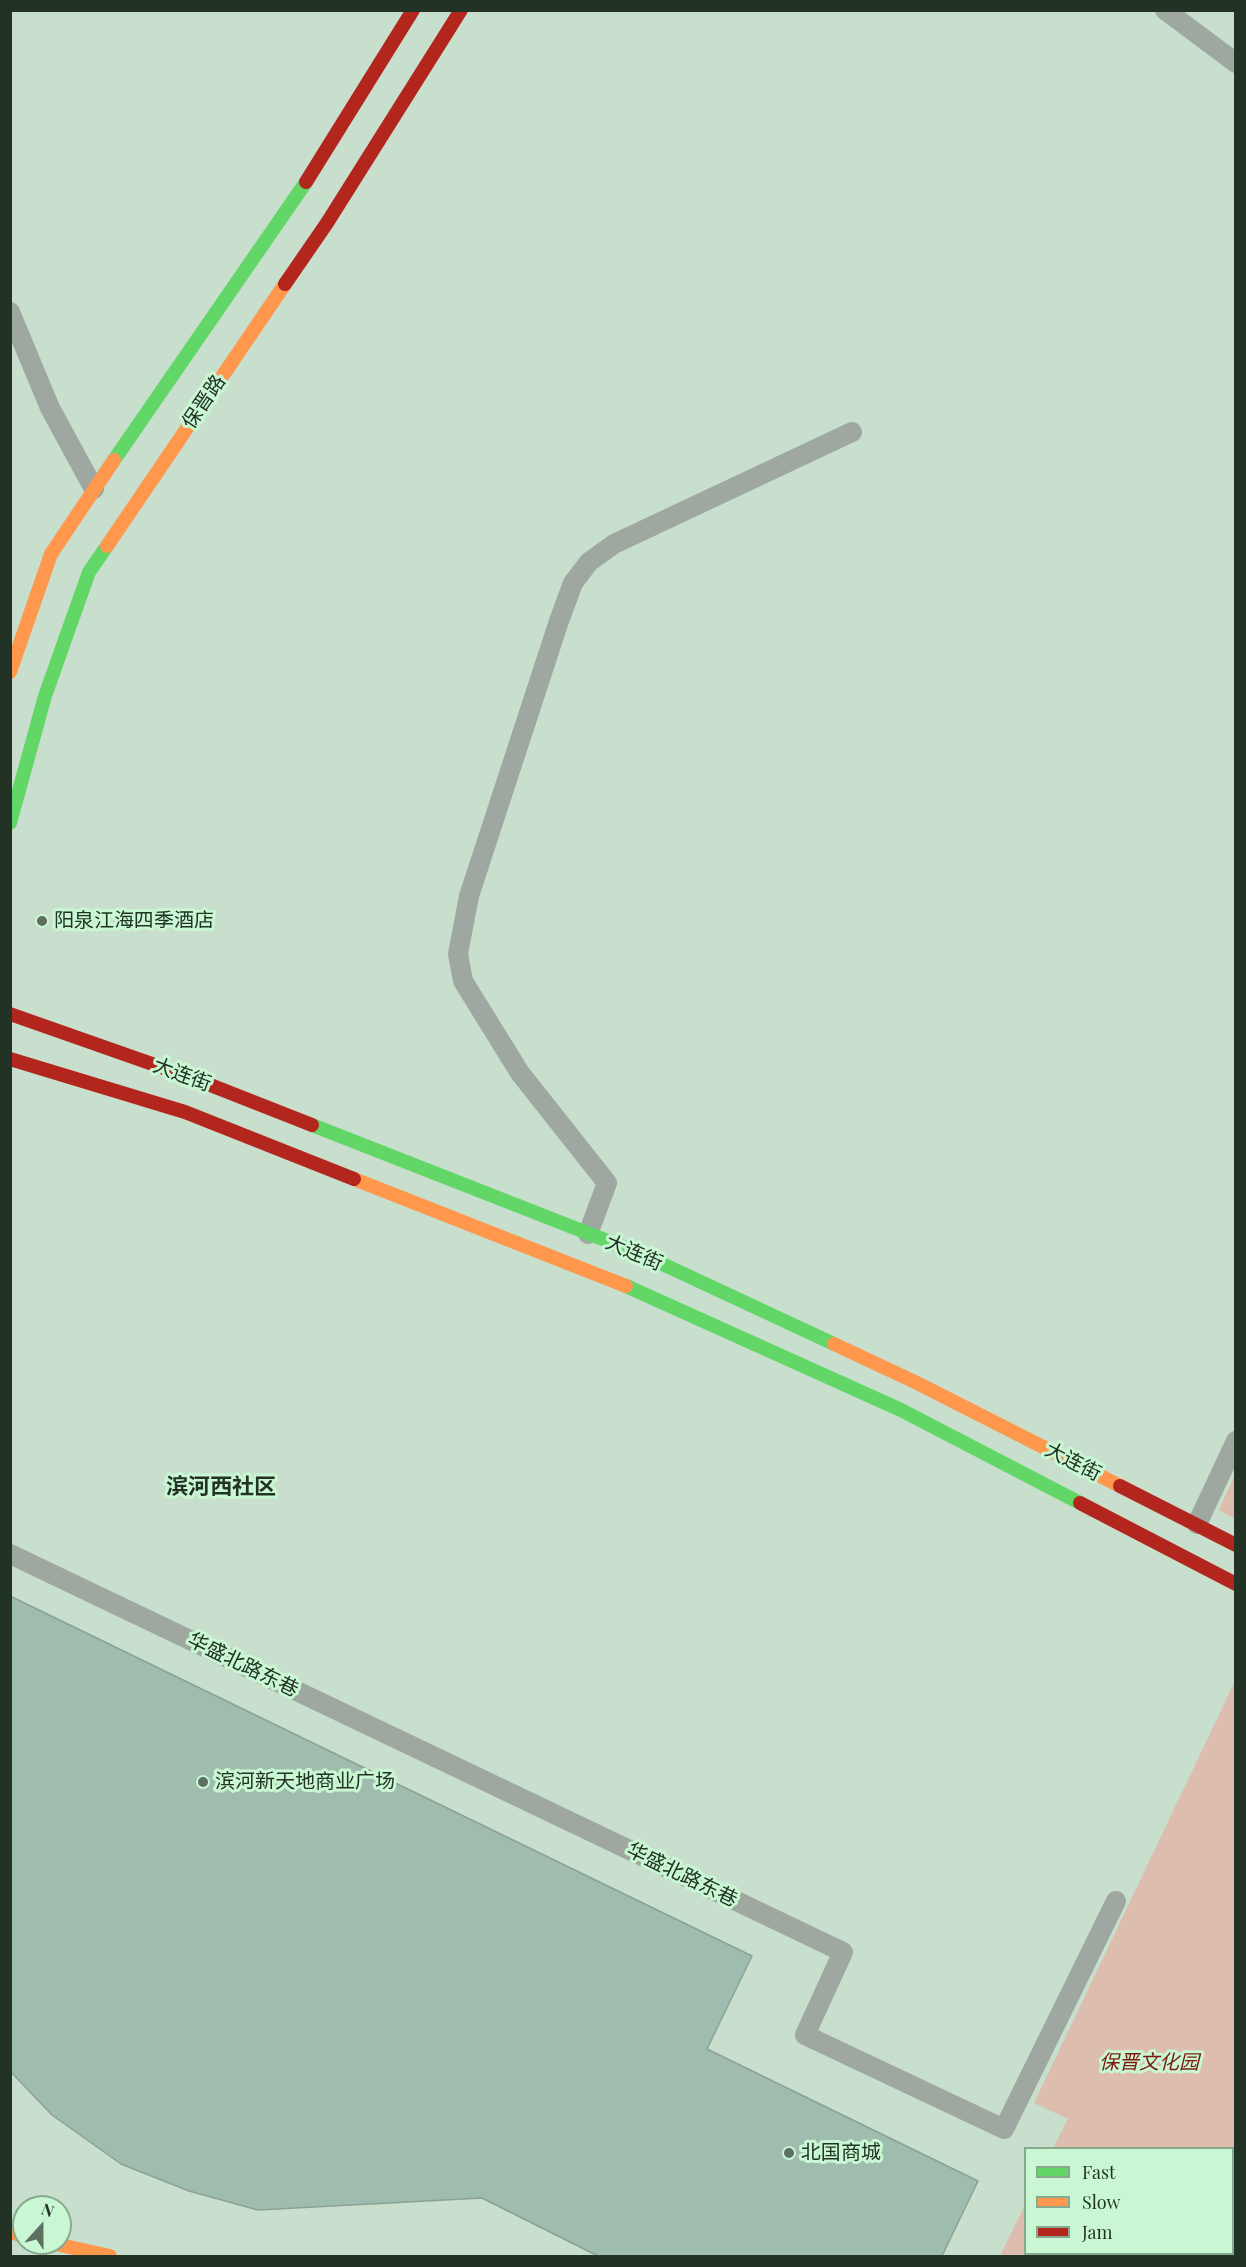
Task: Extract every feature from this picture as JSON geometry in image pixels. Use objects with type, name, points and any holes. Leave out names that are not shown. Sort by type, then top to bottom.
[{"type":"main road","name":"保晋路","points":[[10,672],[51,554],[298,196],[413,10]]},
{"type":"main road","name":"保晋路","points":[[10,823],[45,696],[89,572],[327,223],[461,10]]},
{"type":"main road","name":"大连街","points":[[10,1014],[195,1079],[641,1254],[915,1382],[1236,1545]]},
{"type":"main road","name":"大连街","points":[[10,1059],[185,1112],[625,1286],[901,1410],[1236,1584]]},
{"type":"main road","points":[[72,2248],[110,2256]]},
{"type":"street","points":[[1165,10],[1236,63]]},
{"type":"street","points":[[10,312],[50,408],[94,489]]},
{"type":"street","points":[[588,1234],[607,1183],[520,1073],[463,981],[458,954],[468,896],[573,583],[589,562],[614,544],[852,432]]},
{"type":"street","points":[[1197,1524],[1236,1441]]},
{"type":"street","name":"华盛北路东巷","points":[[10,1554],[843,1952],[805,2036],[1004,2129],[1116,1901]]},
{"type":"green space","points":[[1235,1474],[1235,1519],[1219,1510]]},
{"type":"green space","name":"保晋文化园","points":[[1235,1681],[1236,2203],[1234,2207],[1234,2147],[1054,2147],[1068,2119],[1034,2103]]},
{"type":"green space","points":[[1024,2207],[1024,2255],[1210,2255],[1210,2256],[1000,2256]]},
{"type":"building","name":"滨河新天地商业广场","points":[[10,1596],[752,1956],[707,2049],[978,2181],[942,2256],[598,2256],[482,2198],[258,2210],[189,2191],[121,2164],[52,2115],[10,2071]]},
{"type":"traffic: fast","points":[[114,460],[306,182]]},
{"type":"traffic: fast","points":[[10,823],[45,696],[89,572],[107,546]]},
{"type":"traffic: fast","points":[[312,1125],[641,1254],[834,1344]]},
{"type":"traffic: fast","points":[[626,1286],[901,1410],[1080,1503]]},
{"type":"traffic: slow","points":[[107,546],[285,284]]},
{"type":"traffic: slow","points":[[10,672],[51,554],[114,460]]},
{"type":"traffic: slow","points":[[354,1179],[626,1286]]},
{"type":"traffic: slow","points":[[834,1344],[915,1382],[1120,1486]]},
{"type":"traffic: slow","points":[[72,2248],[110,2256]]},
{"type":"traffic: jam","points":[[306,182],[413,10]]},
{"type":"traffic: jam","points":[[285,284],[327,223],[461,10]]},
{"type":"traffic: jam","points":[[10,1014],[195,1079],[312,1125]]},
{"type":"traffic: jam","points":[[10,1059],[185,1112],[354,1179]]},
{"type":"traffic: jam","points":[[1120,1486],[1236,1545]]},
{"type":"traffic: jam","points":[[1080,1503],[1236,1584]]},
{"type":"place","name":"阳泉江海四季酒店","points":[[42,921]]},
{"type":"place","name":"滨河新天地商业广场","points":[[203,1782]]},
{"type":"place","name":"北国商城","points":[[789,2153]]},
{"type":"district","name":"滨河西社区","points":[[221,1487]]}]
